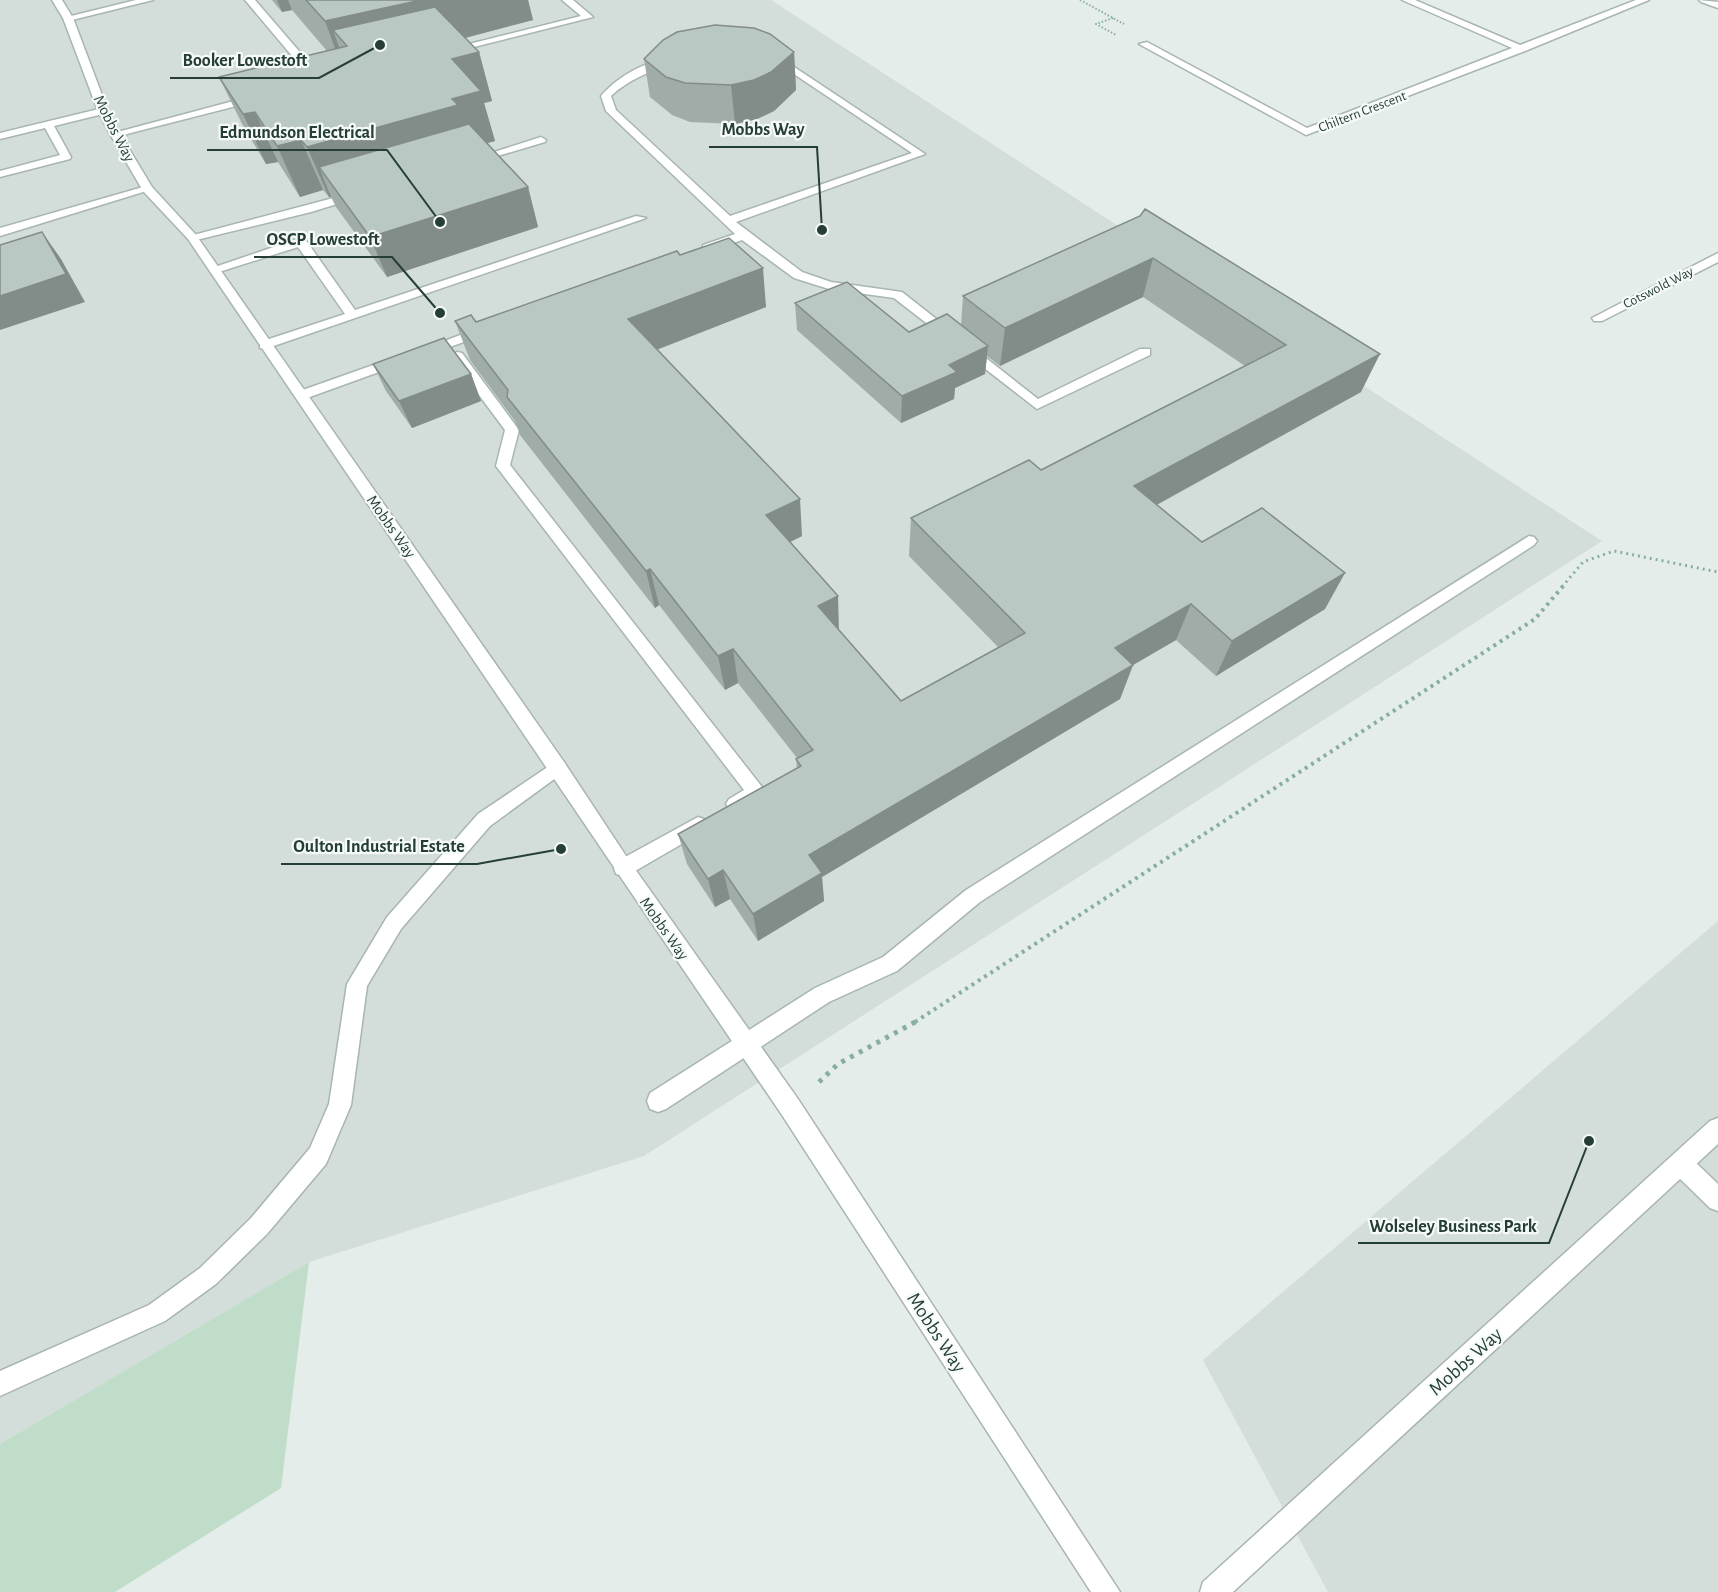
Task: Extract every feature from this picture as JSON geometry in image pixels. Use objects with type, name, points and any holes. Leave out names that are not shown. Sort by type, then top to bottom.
[{"type":"street","name":"Mobbs Way","points":[[57,0],[68,18],[103,111],[147,189],[192,237],[215,269],[265,345],[302,395],[558,767],[623,868],[790,1107],[1107,1592]]},
{"type":"street","points":[[68,18],[148,0]]},
{"type":"street","points":[[436,53],[588,17],[567,0]]},
{"type":"street","points":[[1407,0],[1522,49]]},
{"type":"street","name":"Chiltern Crescent","points":[[1144,44],[1306,132],[1644,0]]},
{"type":"street","points":[[1704,0],[1718,5]]},
{"type":"street","points":[[251,1],[320,81],[308,84]]},
{"type":"street","points":[[728,221],[920,154],[779,57],[762,53]]},
{"type":"street","points":[[675,60],[638,73],[616,84],[606,96],[611,111],[743,235],[798,275],[829,285],[898,295],[1037,405],[1145,352]]},
{"type":"street","points":[[115,134],[263,96]]},
{"type":"street","points":[[0,136],[103,111]]},
{"type":"street","points":[[0,174],[66,157],[48,124]]},
{"type":"street","points":[[462,164],[541,140]]},
{"type":"street","points":[[0,232],[147,189]]},
{"type":"street","points":[[192,237],[307,210],[374,190]]},
{"type":"street","points":[[265,345],[640,218]]},
{"type":"street","points":[[699,251],[743,235]]},
{"type":"street","points":[[215,269],[301,242],[353,316]]},
{"type":"street","name":"Cotswold Way","points":[[1598,318],[1718,256]]},
{"type":"street","points":[[302,395],[502,323]]},
{"type":"street","points":[[447,343],[512,430],[503,466],[756,792],[623,868]]},
{"type":"street","points":[[658,1101],[822,995],[890,964],[973,896],[1529,541]]},
{"type":"street","points":[[0,1384],[158,1313],[208,1276],[259,1226],[318,1156],[340,1105],[357,984],[394,923],[484,820],[558,767]]},
{"type":"street","name":"Mobbs Way","points":[[1213,1592],[1718,1130]]},
{"type":"street","points":[[1681,1164],[1718,1200]]},
{"type":"path","points":[[1080,0],[1147,36],[1144,44]]},
{"type":"path","points":[[790,1107],[838,1064],[933,1012],[1535,619],[1583,562],[1614,551],[1718,572]]},
{"type":"shaded area","points":[[0,0],[771,0],[1602,541],[644,1156],[309,1262],[0,1444]]},
{"type":"shaded area","points":[[1718,921],[1718,1592],[1328,1592],[1203,1360]]},
{"type":"green space","points":[[309,1262],[281,1488],[115,1592],[0,1592],[0,1444]]},
{"type":"building","points":[[306,0],[421,0],[325,21]]},
{"type":"building","points":[[435,7],[479,52],[452,59],[481,91],[452,99],[458,105],[307,147],[301,140],[277,146],[255,112],[243,114],[219,77],[347,46],[333,30]]},
{"type":"building","points":[[715,25],[754,28],[770,34],[794,52],[771,72],[754,80],[731,85],[685,83],[666,77],[644,59],[663,40],[677,32]]},
{"type":"building","points":[[469,124],[528,187],[370,237],[319,167]]},
{"type":"building","points":[[1145,209],[1380,354],[1134,486],[1202,542],[1262,508],[1345,573],[1232,641],[1191,604],[1115,648],[1133,665],[809,855],[822,873],[753,914],[723,870],[708,879],[678,834],[801,766],[796,759],[813,750],[733,649],[718,656],[650,569],[646,571],[507,397],[508,390],[455,321],[471,315],[476,322],[677,251],[680,255],[729,238],[763,268],[628,319],[800,499],[766,515],[838,596],[818,606],[901,701],[1025,633],[911,518],[1029,460],[1041,470],[1286,345],[1153,258],[1005,328],[963,296],[1140,216]]},
{"type":"building","points":[[42,232],[66,274],[0,296],[0,245]]},
{"type":"building","points":[[847,282],[909,332],[947,314],[988,346],[949,365],[957,372],[902,396],[795,303]]},
{"type":"building","points":[[444,338],[471,374],[399,401],[373,364]]},
{"type":"place","name":"Booker Lowestoft","points":[[380,45]]},
{"type":"place","name":"Edmundson Electrical","points":[[440,222]]},
{"type":"place","name":"Mobbs Way","points":[[822,230]]},
{"type":"place","name":"OSCP Lowestoft","points":[[440,313]]},
{"type":"place","name":"Oulton Industrial Estate","points":[[561,849]]},
{"type":"place","name":"Wolseley Business Park","points":[[1589,1141]]}]
